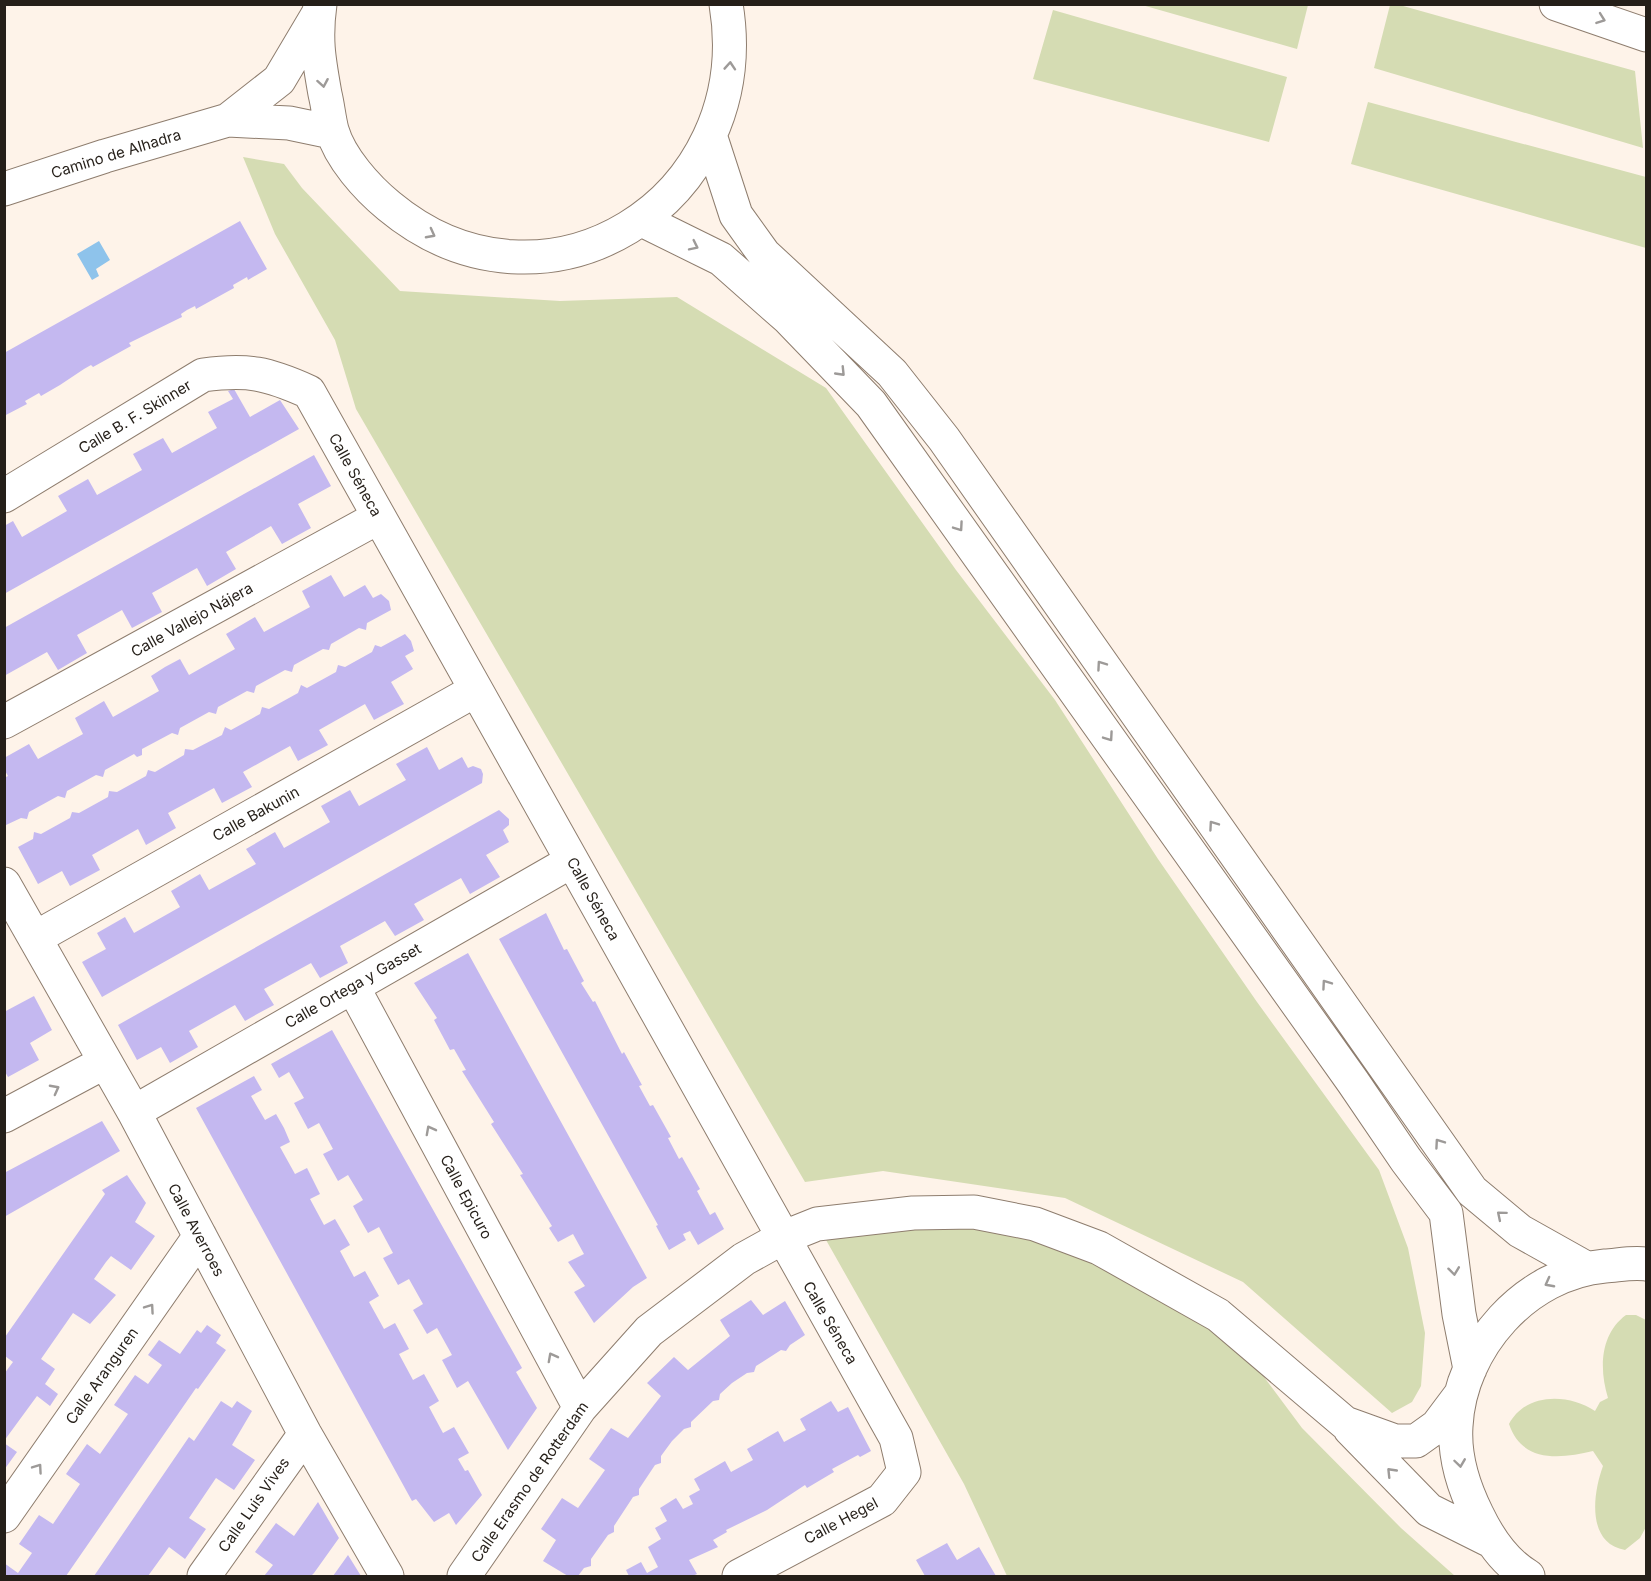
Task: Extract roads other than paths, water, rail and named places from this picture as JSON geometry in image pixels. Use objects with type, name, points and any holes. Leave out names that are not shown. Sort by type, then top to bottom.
[{"type":"street","points":[[320,9],[316,42],[332,132],[350,163],[376,195],[408,222],[444,241],[484,253],[525,257],[566,252],[605,240],[642,220],[670,197],[693,169],[711,138],[724,105],[730,69],[731,33],[726,4]]},
{"type":"street","points":[[1556,4],[1647,35]]},
{"type":"street","name":"Camino de Alhadra","points":[[228,120],[279,80],[320,9]]},
{"type":"street","name":"Camino de Alhadra","points":[[4,189],[105,156],[228,120],[289,123],[332,132]]},
{"type":"street","points":[[711,138],[736,215],[764,254],[892,373],[944,439],[1472,1191],[1520,1231],[1586,1268]]},
{"type":"street","points":[[642,220],[721,259],[789,319],[871,404],[1406,1160],[1446,1213],[1465,1382],[1456,1428],[1464,1488],[1490,1540],[1518,1570],[1528,1576]]},
{"type":"street","name":"Calle B. F. Skinner","points":[[4,496],[203,375],[238,370],[275,377]]},
{"type":"street","name":"Calle Séneca","points":[[275,377],[309,392],[896,1438]]},
{"type":"street","name":"Calle Vallejo Nájera","points":[[4,722],[379,517]]},
{"type":"street","name":"Calle Bakunin","points":[[35,938],[476,690]]},
{"type":"street","name":"Calle Ortega y Gasset","points":[[134,1112],[572,861]]},
{"type":"street","name":"Calle Averroes","points":[[4,884],[134,1112],[305,1434],[387,1576]]},
{"type":"street","name":"Calle Epicuro","points":[[353,987],[580,1408]]},
{"type":"street","points":[[4,1116],[105,1062]]},
{"type":"street","name":"Calle Erasmo de Rotterdam","points":[[464,1576],[580,1408],[649,1331],[744,1259],[782,1238],[817,1224],[914,1213],[974,1212],[1035,1224],[1099,1248],[1218,1315],[1345,1423],[1395,1441],[1416,1441],[1437,1426],[1465,1382],[1496,1325],[1521,1300],[1552,1281],[1586,1268],[1647,1264]]},
{"type":"street","name":"Calle Aranguren","points":[[4,1516],[200,1236]]},
{"type":"street","points":[[1345,1423],[1429,1510],[1490,1540]]},
{"type":"street","name":"Calle Luis Vives","points":[[204,1576],[305,1434]]},
{"type":"street","name":"Calle Hegel","points":[[739,1576],[882,1500],[904,1472],[896,1438]]},
{"type":"water","points":[[99,241],[110,260],[96,269],[99,276],[92,280],[77,254]]}]
